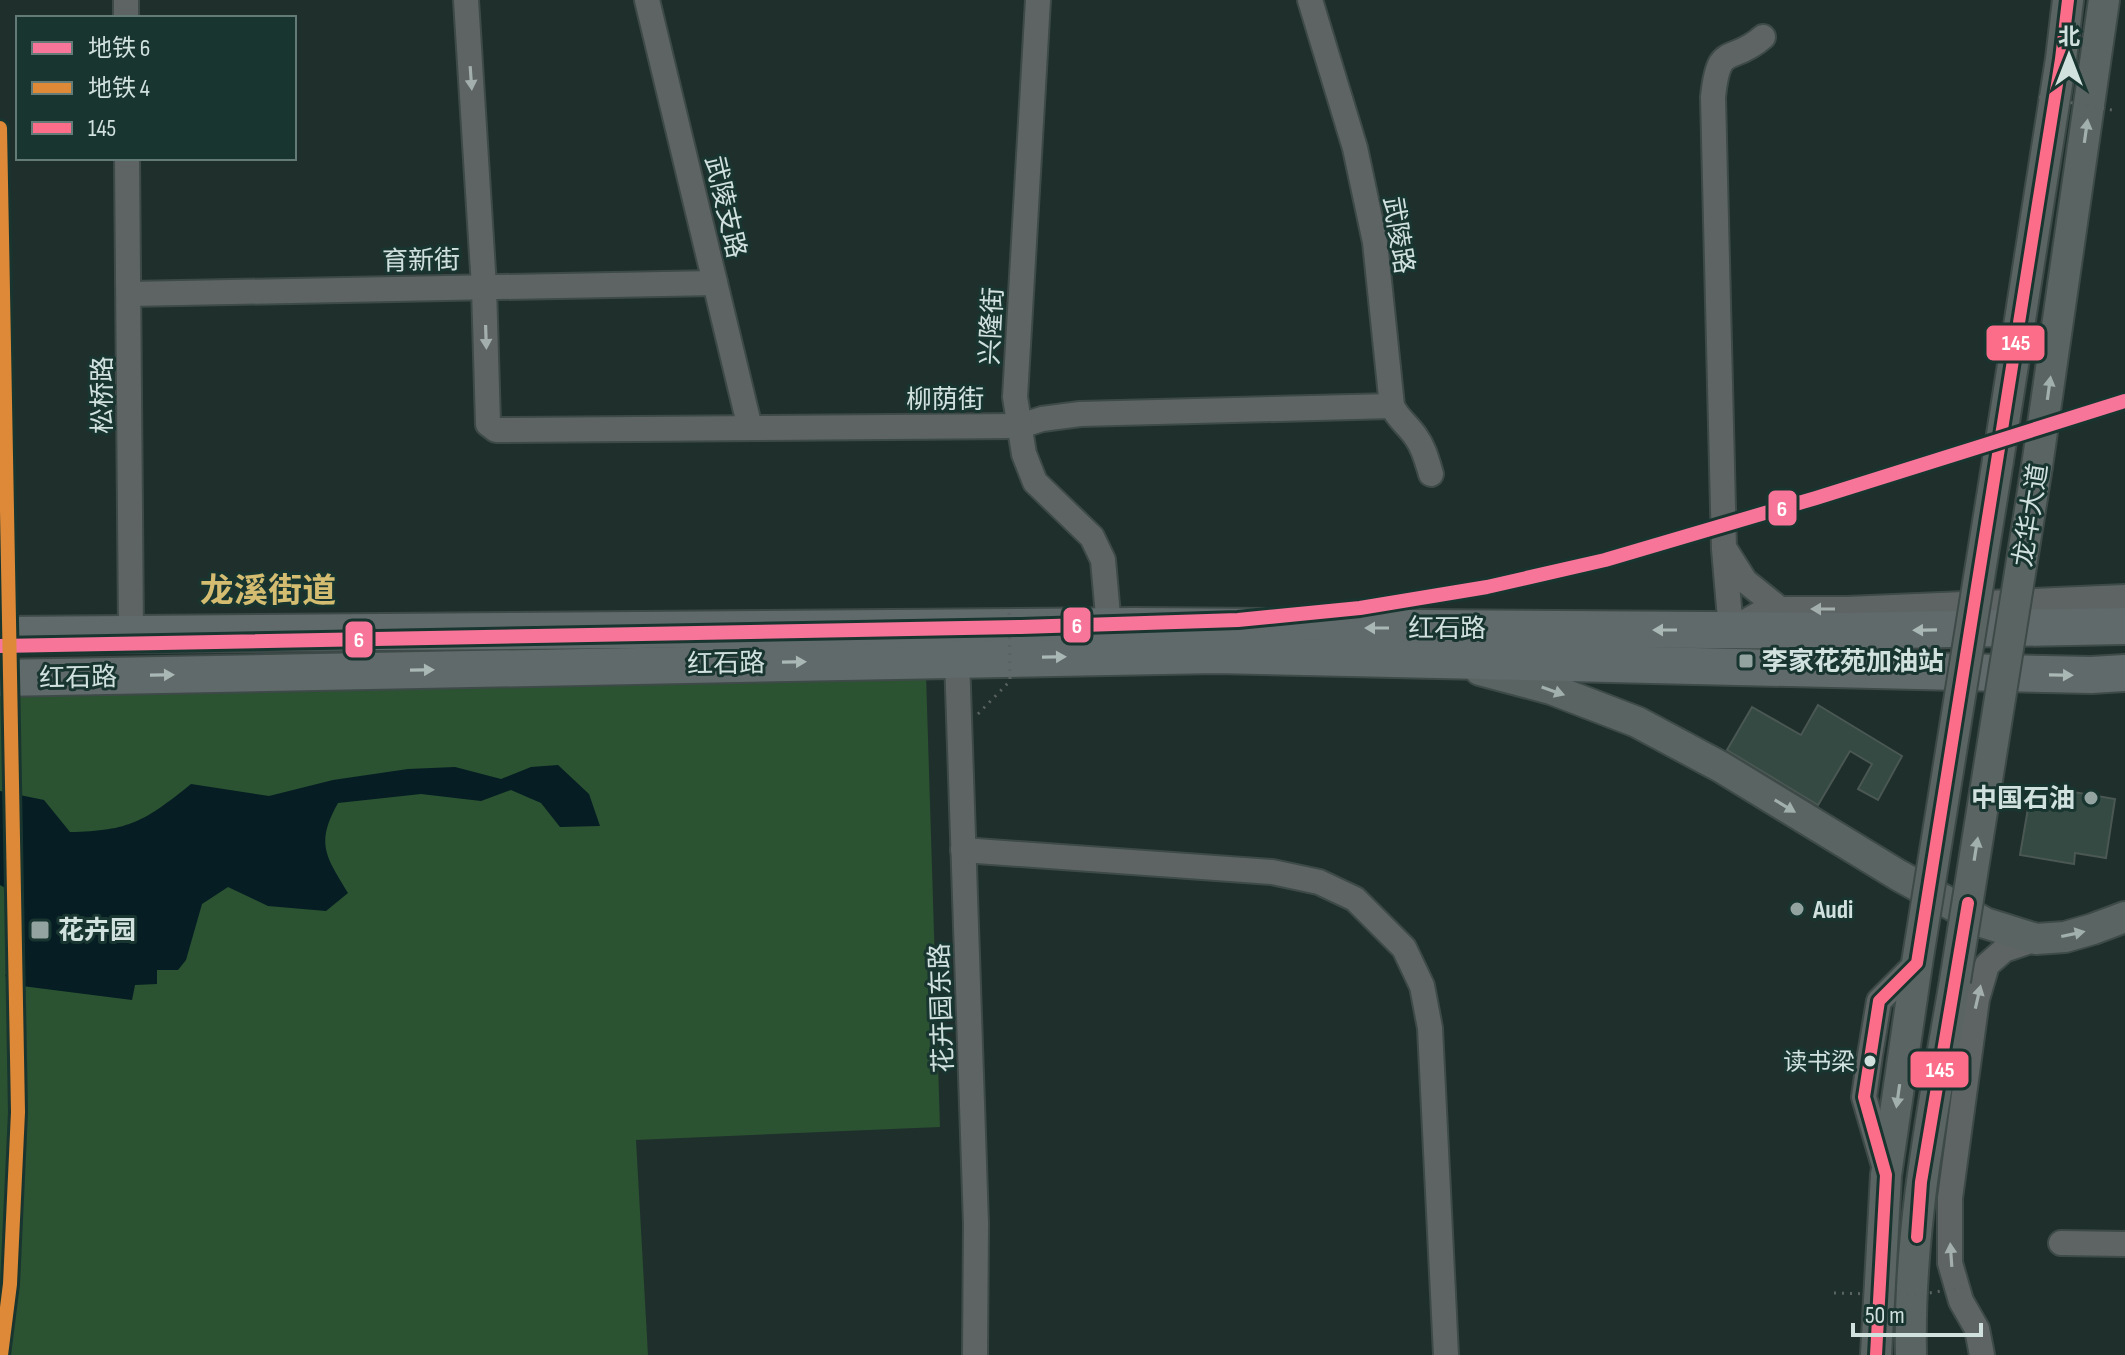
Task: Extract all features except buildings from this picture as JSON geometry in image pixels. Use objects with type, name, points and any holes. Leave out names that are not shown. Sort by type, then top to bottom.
[{"type":"highway","name":"红石路","points":[[0,635],[1109,627],[1950,630],[2125,626]]},
{"type":"highway","name":"红石路","points":[[0,678],[1216,655],[2091,675],[2125,673]]},
{"type":"main road","name":"龙华大道","points":[[1876,1355],[1886,1175],[2068,0]]},
{"type":"main road","name":"龙华大道","points":[[1911,1355],[1921,1182],[2037,466],[2104,0]]},
{"type":"main road","name":"红石路","points":[[1451,662],[1551,689],[1637,722],[1721,767],[1898,875],[1985,923],[2036,939],[2065,937],[2125,917]]},
{"type":"street","points":[[466,0],[484,287]]},
{"type":"street","name":"武陵支路","points":[[647,0],[750,428]]},
{"type":"street","name":"兴隆街","points":[[1038,0],[1015,397],[1024,454],[1035,482],[1092,537],[1103,560],[1109,627]]},
{"type":"street","name":"武陵路","points":[[1310,0],[1355,148],[1375,242],[1392,406]]},
{"type":"street","points":[[1763,37],[1753,46],[1726,55],[1716,69],[1713,97],[1724,549],[1731,630],[1759,614],[1780,609],[2125,597]]},
{"type":"street","name":"松桥路","points":[[127,160],[131,632]]},
{"type":"street","name":"育新街","points":[[129,294],[715,283]]},
{"type":"street","name":"柳荫街","points":[[484,287],[488,424],[496,430],[1020,426],[1042,419],[1080,414],[1392,406]]},
{"type":"street","points":[[1392,406],[1396,416],[1415,435],[1425,451],[1431,474]]},
{"type":"street","points":[[1724,549],[1745,581],[1780,609]]},
{"type":"street","name":"花卉园东路","points":[[957,658],[976,1224],[975,1355]]},
{"type":"street","points":[[963,850],[1272,872],[1319,882],[1355,899],[1404,948],[1422,986],[1430,1028],[1446,1355]]},
{"type":"street","points":[[1995,1355],[1961,1301],[1950,1263],[1950,1211],[1977,999],[1987,965],[2004,950],[2036,939]]},
{"type":"street","points":[[2061,1243],[2125,1244]]},
{"type":"street","points":[[1977,1329],[1982,1355]]},
{"type":"path","points":[[2039,97],[2112,110]]},
{"type":"path","points":[[978,714],[1010,681],[1009,607]]},
{"type":"path","points":[[1834,1293],[1917,1295],[1966,1287]]},
{"type":"green space","name":"花卉园","points":[[926,674],[940,1127],[636,1140],[648,1355],[0,1355],[0,695]]},
{"type":"water","points":[[558,765],[589,794],[600,826],[560,827],[541,803],[511,790],[481,801],[421,794],[338,803],[327,829],[326,850],[348,893],[326,911],[268,906],[228,887],[202,904],[186,960],[178,970],[157,970],[157,984],[135,985],[132,1000],[22,986],[5,976],[23,938],[23,898],[0,885],[0,791],[44,800],[70,832],[108,829],[136,822],[191,784],[269,796],[333,780],[408,769],[455,767],[501,779],[531,767]]},
{"type":"metro line","name":"4","points":[[0,128],[18,1112],[10,1284],[1,1355]]},
{"type":"metro line","name":"6","points":[[0,646],[1021,627],[1238,620],[1360,608],[1487,587],[1605,560],[1816,498],[2125,401]]},
{"type":"transit line","name":"145","points":[[1876,1355],[1886,1175],[1864,1097],[1879,1001],[1917,963],[2068,0]]},
{"type":"transit line","name":"145","points":[[1917,1237],[1921,1182],[1968,903]]},
{"type":"place","name":"李家花苑加油站","points":[[1746,661]]},
{"type":"place","name":"中国石油","points":[[2091,798]]},
{"type":"place","name":"Audi","points":[[1797,909]]},
{"type":"place","name":"花卉园","points":[[40,930]]},
{"type":"place","name":"读书梁","points":[[1870,1061]]},
{"type":"district","name":"龙溪街道","points":[[268,590]]}]
